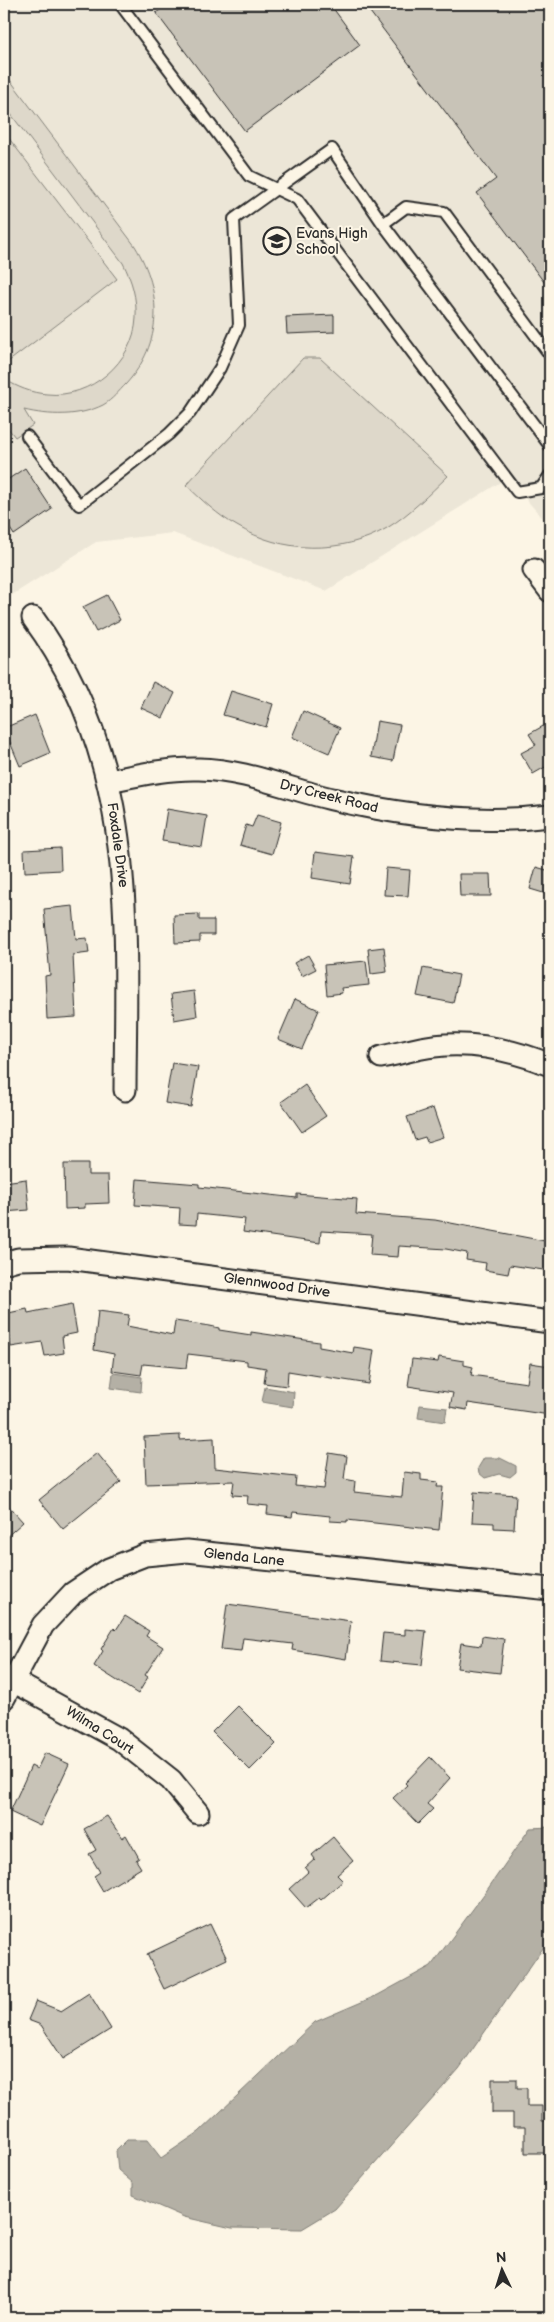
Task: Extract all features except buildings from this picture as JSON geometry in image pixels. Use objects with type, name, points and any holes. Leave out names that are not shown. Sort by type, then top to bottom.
[{"type":"street","points":[[534,570],[550,590]]},
{"type":"street","name":"Foxdale Drive","points":[[33,618],[54,646],[79,693],[95,734],[109,781],[119,833],[124,888],[125,1090]]},
{"type":"street","name":"Dry Creek Road","points":[[109,781],[156,772],[198,769],[233,772],[332,799],[408,814],[466,820],[521,819],[550,816]]},
{"type":"street","points":[[381,1057],[433,1046],[462,1044],[523,1054],[550,1065]]},
{"type":"street","name":"Glennwood Drive","points":[[4,1263],[18,1259],[76,1259],[550,1322]]},
{"type":"street","name":"Glenda Lane","points":[[8,1689],[43,1626],[73,1593],[109,1569],[145,1555],[187,1551],[550,1589]]},
{"type":"street","name":"Wilma Court","points":[[8,1689],[119,1739],[171,1780],[198,1813]]},
{"type":"lane","points":[[120,4],[249,176],[297,199],[517,492],[540,488],[550,475]]},
{"type":"lane","points":[[27,436],[79,505],[169,434],[190,413],[220,368],[238,325],[234,219],[332,149],[383,224],[550,446]]},
{"type":"lane","points":[[383,224],[406,207],[444,212],[550,355]]},
{"type":"shaded area","name":"Evans High School","points":[[4,4],[550,4],[550,521],[547,523],[507,478],[326,591],[173,533],[96,542],[4,600]]},
{"type":"shaded area","points":[[4,72],[135,246],[151,281],[155,317],[147,352],[126,384],[109,401],[84,412],[54,414],[24,410],[33,425],[15,437],[4,423],[4,379],[24,389],[47,394],[63,394],[94,384],[118,363],[127,349],[133,334],[136,304],[129,276],[123,263],[4,105]]},
{"type":"shaded area","points":[[4,132],[117,279],[4,365]]},
{"type":"shaded area","points":[[303,358],[320,358],[448,476],[419,504],[387,528],[369,537],[350,543],[312,547],[292,546],[273,542],[254,535],[230,522],[186,485]]},
{"type":"shaded area","points":[[113,1373],[142,1377],[141,1392],[111,1388]]},
{"type":"shaded area","points":[[265,1387],[294,1392],[293,1407],[262,1402]]},
{"type":"shaded area","points":[[420,1405],[447,1408],[445,1422],[418,1418]]},
{"type":"shaded area","points":[[484,1458],[500,1458],[516,1466],[516,1472],[510,1477],[499,1474],[485,1478],[479,1473],[478,1468]]},
{"type":"shaded area","points":[[550,1827],[550,1938],[459,2069],[335,2209],[302,2229],[232,2228],[184,2217],[133,2195],[133,2183],[118,2170],[116,2151],[127,2140],[147,2140],[161,2158],[199,2132],[315,2022],[378,1995],[431,1966],[530,1828]]},
{"type":"place","name":"Evans High School","points":[[277,241]]}]
